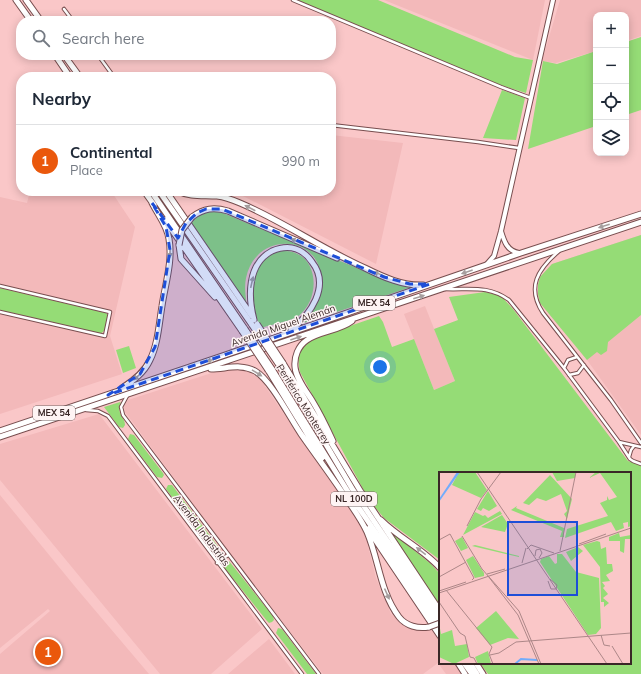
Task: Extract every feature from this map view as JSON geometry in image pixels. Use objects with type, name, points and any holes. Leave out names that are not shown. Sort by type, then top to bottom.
[{"type":"highway","points":[[16,0],[27,16]]},
{"type":"highway","points":[[26,0],[37,16]]},
{"type":"highway","points":[[58,60],[67,72]]},
{"type":"highway","points":[[68,60],[76,72]]},
{"type":"highway","points":[[108,395],[131,382],[140,374],[150,360],[155,347],[169,262],[170,244],[166,227],[147,196]]},
{"type":"highway","name":"Periférico Monterrey","points":[[154,196],[270,369],[347,489],[439,626]]},
{"type":"highway","name":"Periférico Monterrey","points":[[163,196],[254,323],[281,364],[353,490],[439,618]]},
{"type":"highway","points":[[169,196],[254,323]]},
{"type":"highway","points":[[208,196],[223,197],[242,204],[346,259],[384,277],[415,285],[430,284]]},
{"type":"highway","points":[[152,203],[243,330]]},
{"type":"highway","points":[[226,308],[181,259],[179,245],[182,230],[192,217],[206,209],[228,211],[336,258],[346,259]]},
{"type":"highway","name":"Avenida Miguel Alemán","points":[[0,431],[521,253],[641,214]]},
{"type":"highway","name":"Avenida Miguel Alemán","points":[[0,437],[641,222]]},
{"type":"highway","points":[[254,323],[250,288],[254,274],[260,262],[263,257],[275,250],[285,248],[296,249],[306,255],[316,267],[319,284],[316,300],[308,314],[287,333]]},
{"type":"highway","points":[[347,469],[321,415],[298,377],[295,362],[297,352],[307,340],[347,324],[355,318]]},
{"type":"highway","points":[[281,364],[374,512],[439,610]]},
{"type":"highway","points":[[206,369],[241,366],[255,371],[264,377],[301,434],[340,488]]},
{"type":"highway","points":[[270,369],[362,523],[439,635]]},
{"type":"highway","points":[[374,512],[385,524],[421,550],[439,567]]},
{"type":"highway","points":[[362,523],[370,540],[383,584],[395,611],[406,624],[416,627],[429,627],[439,623]]},
{"type":"highway","points":[[459,664],[465,674]]},
{"type":"highway","points":[[465,664],[472,674]]},
{"type":"highway","points":[[471,664],[477,674]]},
{"type":"highway","points":[[477,664],[483,674]]},
{"type":"main road","points":[[485,266],[494,256],[501,230],[553,0]]},
{"type":"main road","points":[[501,230],[507,247],[514,252],[521,253]]},
{"type":"street","points":[[293,0],[331,16]]},
{"type":"street","points":[[64,9],[69,16]]},
{"type":"street","points":[[336,18],[501,87],[531,98]]},
{"type":"street","points":[[102,60],[110,72]]},
{"type":"street","points":[[336,126],[519,148]]},
{"type":"street","points":[[562,249],[538,274],[534,293],[539,307],[611,400],[641,443]]},
{"type":"street","points":[[0,286],[110,312],[105,336],[0,312]]},
{"type":"street","points":[[443,289],[484,289],[500,294],[515,307],[564,368],[629,457],[633,461],[640,463]]},
{"type":"street","points":[[564,368],[568,360],[577,357]]},
{"type":"street","points":[[569,375],[578,372],[584,365]]},
{"type":"street","name":"Avenida Industrias","points":[[128,394],[121,407],[123,415],[319,674]]},
{"type":"street","name":"Avenida Industrias","points":[[81,409],[98,411],[108,416],[217,563],[302,674]]},
{"type":"street","points":[[619,442],[641,447]]},
{"type":"street","points":[[629,457],[631,450],[635,446]]},
{"type":"street","points":[[217,563],[228,555]]},
{"type":"highlighted area","points":[[152,203],[178,238],[186,223],[197,213],[206,209],[222,209],[384,277],[410,284],[430,284],[225,355],[108,395],[140,374],[155,347],[170,250],[166,227]]},
{"type":"shaded area","points":[[384,0],[545,0],[533,60]]},
{"type":"shaded area","points":[[560,0],[641,0],[641,36],[629,40],[629,12],[593,12],[593,52],[556,63],[542,61]]},
{"type":"shaded area","points":[[336,136],[403,143],[376,264],[242,196],[336,196]]},
{"type":"shaded area","points":[[29,196],[114,196],[135,227],[110,336],[122,374],[0,414],[0,197],[27,203]]},
{"type":"shaded area","points":[[641,235],[641,435],[587,360],[540,303],[538,285],[540,277],[552,264]]},
{"type":"shaded area","points":[[425,306],[455,381],[434,390],[404,314]]},
{"type":"shaded area","points":[[232,368],[247,370],[261,380],[360,523],[365,534],[376,578],[391,614],[408,628],[423,631],[432,629],[439,640],[439,664],[455,664],[461,674],[446,674],[438,663],[423,674],[323,674],[240,567],[125,412],[124,406],[128,400],[224,369]]},
{"type":"shaded area","points":[[99,414],[262,629],[211,674],[160,674],[0,480],[0,444]]},
{"type":"shaded area","points":[[0,495],[149,674],[0,674],[0,654],[50,611],[48,609],[0,648]]},
{"type":"shaded area","points":[[269,639],[295,674],[228,674]]},
{"type":"green space","points":[[296,0],[378,0],[515,57],[533,60],[526,93],[500,85]]},
{"type":"green space","points":[[641,37],[641,110],[629,114],[629,48],[629,41]]},
{"type":"green space","points":[[593,52],[593,127],[528,149],[543,61],[557,64]]},
{"type":"green space","points":[[502,90],[525,98],[516,140],[483,138]]},
{"type":"green space","points":[[211,211],[223,213],[387,281],[414,286],[298,325],[312,311],[318,301],[320,271],[314,258],[304,249],[291,244],[277,245],[264,250],[253,261],[245,282],[247,308],[190,223],[202,213]]},
{"type":"green space","points":[[641,235],[641,315],[608,342],[607,351],[601,355],[597,352],[587,360],[540,303],[538,285],[540,277],[552,264]]},
{"type":"green space","points":[[282,251],[294,253],[304,258],[310,266],[313,276],[311,299],[305,309],[297,317],[261,328],[253,306],[253,282],[256,271],[262,262],[270,255]]},
{"type":"green space","points":[[0,288],[106,313],[109,316],[106,327],[102,333],[99,334],[0,310]]},
{"type":"green space","points":[[485,292],[501,296],[513,309],[628,461],[641,465],[641,674],[488,674],[481,664],[631,664],[631,472],[439,472],[439,559],[384,518],[369,500],[300,372],[299,354],[309,340],[379,316],[383,322],[392,347],[414,339],[434,390],[455,381],[434,329],[458,320],[449,297]]},
{"type":"green space","points":[[129,346],[136,368],[123,373],[116,350]]},
{"type":"green space","points":[[120,402],[120,413],[125,422],[123,428],[119,427],[104,407]]},
{"type":"green space","points":[[130,434],[134,435],[163,473],[164,475],[162,478],[157,477],[128,439]]},
{"type":"green space","points":[[168,485],[172,485],[220,549],[221,552],[219,555],[214,554],[166,489]]},
{"type":"green space","points":[[384,526],[431,564],[439,573],[439,606]]},
{"type":"green space","points":[[229,561],[273,616],[274,620],[272,622],[269,623],[267,621],[223,566],[223,563]]},
{"type":"green space","points":[[278,628],[282,629],[316,674],[307,674],[276,633]]},
{"type":"place","name":"Continental","points":[[48,652]]}]
